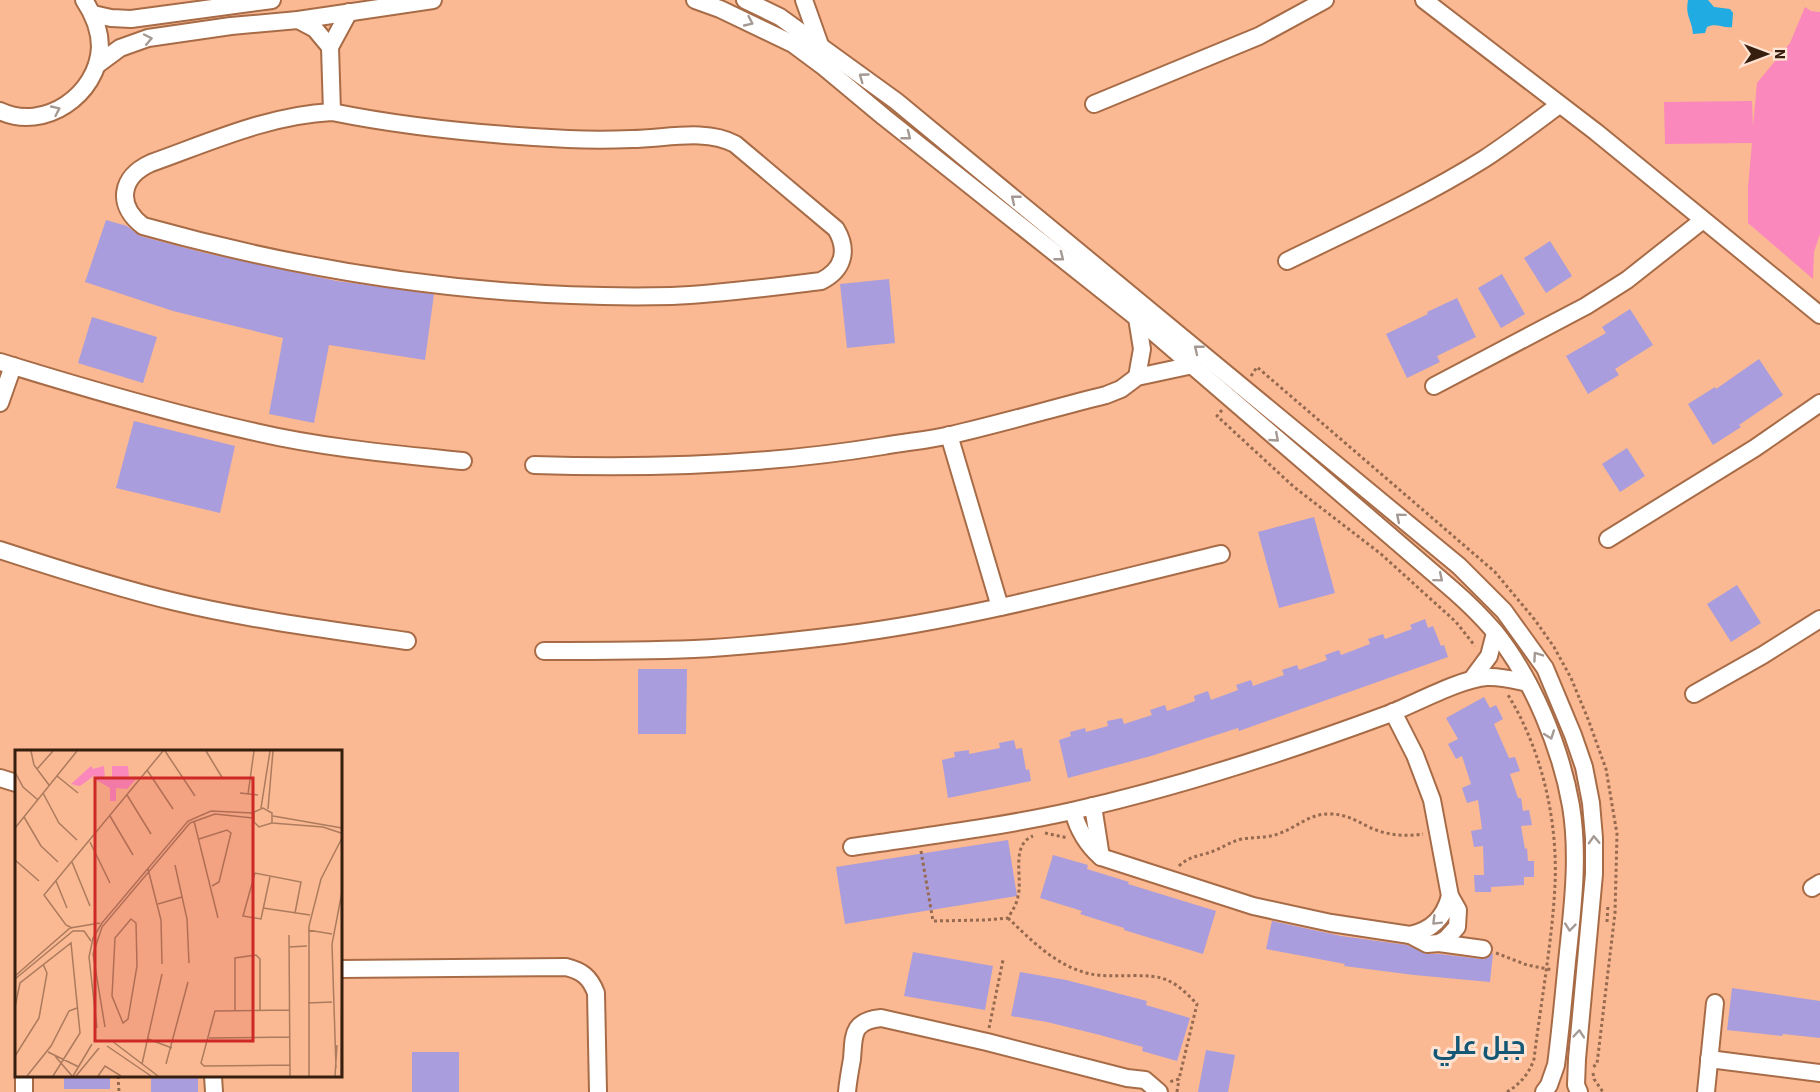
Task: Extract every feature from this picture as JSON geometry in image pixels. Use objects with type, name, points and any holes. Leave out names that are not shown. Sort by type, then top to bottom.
[{"type":"street","points":[[88,7],[111,18],[130,19],[272,0]]},
{"type":"street","points":[[97,65],[120,48],[148,38],[231,26],[298,20],[433,0]]},
{"type":"street","points":[[695,0],[720,9],[793,44],[1137,318],[1453,590],[1495,633],[1513,657],[1543,716],[1571,808],[1574,873],[1566,972],[1556,1065],[1544,1092]]},
{"type":"street","points":[[745,0],[780,17],[896,101],[1459,566],[1504,612],[1526,639],[1545,668],[1563,708],[1584,767],[1591,802],[1594,874],[1577,1059],[1578,1092]]},
{"type":"street","points":[[804,0],[820,45]]},
{"type":"street","points":[[1094,104],[1259,36],[1325,0]]},
{"type":"street","points":[[1424,0],[1559,105],[1820,315]]},
{"type":"street","points":[[2,114],[24,117],[43,115],[61,109],[77,97],[89,82],[97,65],[100,48],[98,30],[88,7]]},
{"type":"street","points":[[332,112],[330,47],[349,12]]},
{"type":"street","points":[[298,20],[315,29],[330,47]]},
{"type":"street","points":[[1287,261],[1400,206],[1483,160],[1522,134],[1559,105]]},
{"type":"street","points":[[332,112],[380,121],[504,135],[631,140],[705,136],[726,140],[735,144],[836,229],[842,238],[844,249],[842,259],[838,269],[821,281],[674,296],[597,296],[522,291],[381,278],[306,265],[143,226],[132,218],[126,206],[125,192],[129,179],[138,169],[151,163],[273,121],[311,113],[332,112]]},
{"type":"street","points":[[1434,386],[1586,306],[1642,268],[1703,220]]},
{"type":"street","points":[[1137,318],[1142,349],[1137,377]]},
{"type":"street","points":[[0,403],[7,364],[156,407],[257,433],[360,451],[463,461]]},
{"type":"street","points":[[534,465],[686,466],[838,453],[949,435],[1106,395],[1121,389],[1137,377],[1193,365]]},
{"type":"street","points":[[1608,539],[1747,454],[1820,403]]},
{"type":"street","points":[[949,435],[1000,607]]},
{"type":"street","points":[[0,550],[63,571],[176,602],[291,624],[407,641]]},
{"type":"street","points":[[544,651],[693,649],[770,644],[899,627],[1000,607],[1221,554]]},
{"type":"street","points":[[1694,694],[1820,619]]},
{"type":"street","points":[[1481,674],[1493,645],[1495,633]]},
{"type":"street","points":[[852,847],[1008,824],[1073,811],[1190,782],[1293,749],[1393,712],[1481,674],[1528,683]]},
{"type":"street","points":[[1393,712],[1415,755],[1432,800],[1450,896],[1458,910],[1459,919],[1453,934],[1439,943]]},
{"type":"street","points":[[0,778],[15,783]]},
{"type":"street","points":[[1094,806],[1101,857]]},
{"type":"street","points":[[1073,811],[1081,834],[1101,857],[1253,906],[1331,923],[1410,935],[1426,944],[1439,943],[1483,948]]},
{"type":"street","points":[[1410,935],[1432,926],[1447,907],[1450,896]]},
{"type":"street","points":[[342,969],[566,967],[576,969],[586,975],[596,993],[598,1092]]},
{"type":"street","points":[[1706,1092],[1715,1003]]},
{"type":"street","points":[[847,1092],[852,1055],[864,1037],[877,1028],[908,1025],[987,1042],[1127,1078],[1145,1080],[1162,1087]]},
{"type":"street","points":[[1709,1059],[1820,1073]]},
{"type":"street","points":[[213,1077],[214,1092]]},
{"type":"street","points":[[1127,1078],[1148,1092]]},
{"type":"path","points":[[1231,400],[1217,416],[1294,486],[1381,554],[1456,622],[1475,644],[1475,660],[1481,674],[1490,690],[1508,695],[1515,706],[1536,757],[1544,783],[1551,821],[1555,884],[1534,1059],[1530,1071],[1507,1092]]},
{"type":"path","points":[[1169,879],[1181,864],[1197,855],[1209,853],[1225,844],[1242,839],[1281,833],[1305,819],[1322,814],[1351,817],[1368,827],[1397,835],[1421,834],[1436,830]]},
{"type":"path","points":[[1008,918],[1019,895],[1020,853],[1026,839],[1042,833],[1066,839],[1081,834]]},
{"type":"path","points":[[918,837],[933,921],[1008,918],[1037,946],[1074,969],[1107,977],[1156,977],[1168,980],[1197,1005],[1177,1092]]},
{"type":"path","points":[[1483,948],[1527,965],[1566,972]]},
{"type":"path","points":[[987,1042],[1003,960]]},
{"type":"path","points":[[1162,1087],[1179,1079]]},
{"type":"shaded area","points":[[1805,7],[1811,11],[1820,12],[1820,234],[1814,252],[1813,279],[1748,223],[1752,143],[1665,144],[1664,102],[1752,101],[1753,127],[1757,83],[1790,43]]},
{"type":"water","points":[[1688,0],[1708,0],[1714,7],[1730,9],[1733,13],[1732,27],[1710,26],[1707,27],[1705,33],[1693,34],[1687,10]]},
{"type":"building","points":[[106,220],[127,226],[140,236],[205,253],[337,281],[434,294],[425,360],[329,345],[314,423],[269,414],[283,338],[173,311],[85,282]]},
{"type":"building","points":[[1550,241],[1572,276],[1546,293],[1524,258]]},
{"type":"building","points":[[1502,274],[1525,314],[1501,328],[1478,288]]},
{"type":"building","points":[[889,279],[895,343],[847,348],[840,284]]},
{"type":"building","points":[[1457,298],[1476,337],[1437,356],[1440,362],[1407,378],[1386,334]]},
{"type":"building","points":[[1630,309],[1653,345],[1615,369],[1619,375],[1588,394],[1566,356],[1606,333],[1602,327]]},
{"type":"building","points":[[92,317],[157,337],[143,383],[78,363]]},
{"type":"building","points":[[1759,359],[1783,395],[1713,445],[1688,404],[1715,387],[1716,389]]},
{"type":"building","points":[[134,421],[235,446],[220,513],[116,488]]},
{"type":"building","points":[[1627,448],[1645,476],[1620,492],[1602,464]]},
{"type":"building","points":[[1314,517],[1335,593],[1279,608],[1258,532]]},
{"type":"building","points":[[1737,585],[1761,623],[1731,642],[1707,604]]},
{"type":"building","points":[[1425,619],[1428,628],[1433,626],[1448,657],[1239,731],[1238,728],[1151,756],[1068,778],[1059,740],[1071,736],[1070,732],[1085,728],[1086,732],[1108,726],[1107,721],[1122,718],[1124,724],[1152,715],[1150,710],[1165,705],[1167,711],[1195,701],[1194,696],[1208,691],[1211,700],[1238,690],[1236,685],[1251,680],[1253,686],[1284,675],[1282,670],[1297,665],[1299,670],[1327,660],[1325,655],[1339,650],[1341,655],[1370,644],[1368,639],[1383,634],[1385,639],[1412,629],[1410,625]]},
{"type":"building","points":[[638,669],[687,669],[686,734],[638,734]]},
{"type":"building","points":[[1484,697],[1490,708],[1496,705],[1503,719],[1494,724],[1509,758],[1515,757],[1520,771],[1510,774],[1518,798],[1521,798],[1523,811],[1529,810],[1532,825],[1521,826],[1528,861],[1534,861],[1534,877],[1524,877],[1524,885],[1491,887],[1491,892],[1475,892],[1474,875],[1484,875],[1483,846],[1474,847],[1471,831],[1482,829],[1478,800],[1467,803],[1462,788],[1471,784],[1462,756],[1456,759],[1448,744],[1458,739],[1446,718]]},
{"type":"building","points":[[1014,740],[1016,749],[1022,748],[1026,770],[1029,769],[1031,781],[948,798],[942,760],[955,757],[954,752],[969,750],[969,754],[1000,748],[999,743]]},
{"type":"building","points":[[1008,840],[1017,896],[845,924],[836,867]]},
{"type":"building","points":[[1053,855],[1088,865],[1087,869],[1129,882],[1128,884],[1216,911],[1203,954],[1124,930],[1124,928],[1080,914],[1082,911],[1040,898]]},
{"type":"building","points":[[1272,921],[1341,936],[1407,945],[1427,954],[1482,959],[1493,953],[1490,982],[1344,966],[1345,964],[1266,949]]},
{"type":"building","points":[[913,952],[993,966],[985,1010],[904,996]]},
{"type":"building","points":[[1020,972],[1066,980],[1147,1001],[1146,1005],[1190,1018],[1177,1061],[1142,1051],[1143,1047],[1100,1035],[1011,1016]]},
{"type":"building","points":[[1732,988],[1820,1001],[1820,1038],[1727,1030]]},
{"type":"building","points":[[1206,1050],[1235,1055],[1228,1092],[1198,1092]]},
{"type":"building","points":[[412,1052],[459,1052],[459,1092],[412,1092]]},
{"type":"building","points":[[64,1077],[110,1077],[110,1089],[64,1089]]},
{"type":"building","points":[[151,1077],[198,1077],[198,1092],[151,1092]]},
{"type":"district","name":"جبل علي","points":[[1479,1045]]}]
